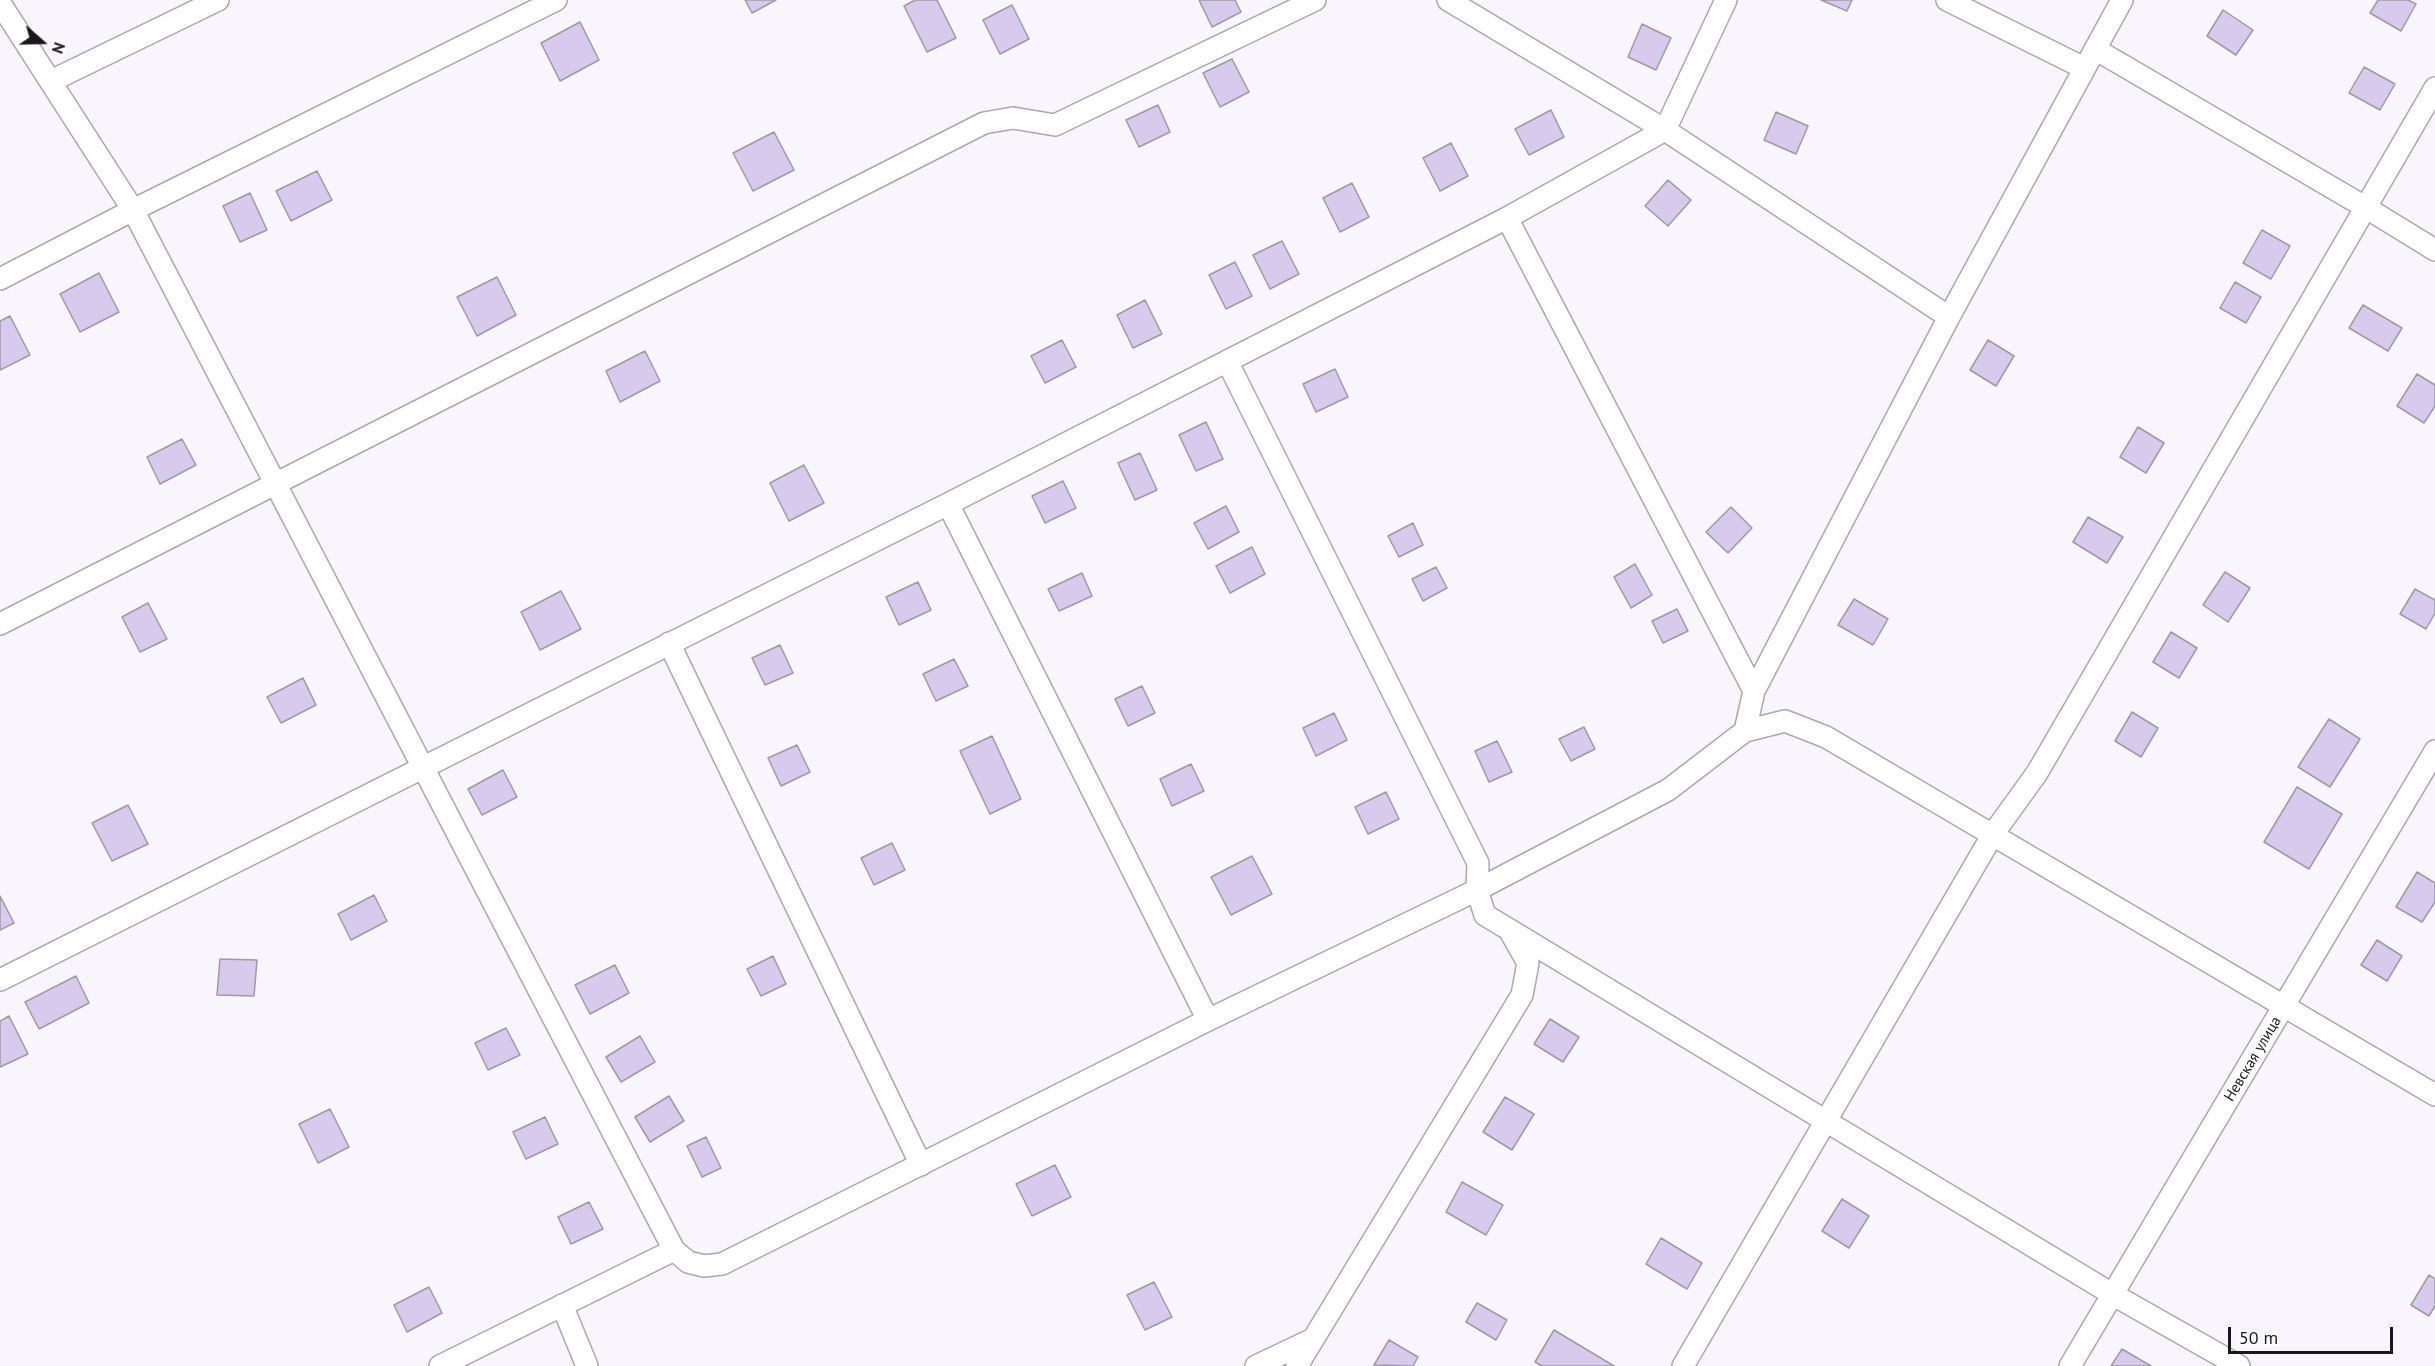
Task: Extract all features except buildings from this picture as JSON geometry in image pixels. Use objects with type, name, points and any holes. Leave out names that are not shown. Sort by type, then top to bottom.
[{"type":"street","points":[[51,81],[218,0]]},
{"type":"street","points":[[0,279],[133,210],[556,0]]},
{"type":"street","points":[[0,624],[984,123],[1013,118],[1055,125],[1315,0]]},
{"type":"street","points":[[0,980],[948,504],[1507,218],[1665,130],[1726,0]]},
{"type":"street","points":[[1947,0],[2084,68]]},
{"type":"street","points":[[1745,731],[1754,690],[1949,317],[2122,0]]},
{"type":"street","points":[[1454,2],[1665,130],[1949,317]]},
{"type":"street","points":[[0,3],[133,210],[674,1250],[688,1262],[704,1266],[722,1264],[1208,1020],[1477,890],[1668,790],[1745,731],[1785,721],[1826,737],[2286,1005],[2435,1095]]},
{"type":"street","points":[[2095,49],[2435,250]]},
{"type":"street","points":[[1683,1366],[1993,834],[2037,773],[2435,88]]},
{"type":"street","points":[[1507,218],[1754,690]]},
{"type":"street","points":[[1227,361],[1478,863],[1477,890],[1485,915],[2112,1294],[2239,1366]]},
{"type":"street","points":[[948,504],[1208,1020]]},
{"type":"street","points":[[669,643],[921,1165]]},
{"type":"street","name":"Невская улица","points":[[2070,1366],[2435,751]]},
{"type":"street","points":[[1297,1366],[1522,995],[1528,963],[1511,932]]},
{"type":"street","points":[[440,1366],[674,1250]]},
{"type":"street","points":[[562,1305],[587,1366]]},
{"type":"street","points":[[1256,1366],[1313,1339]]}]
